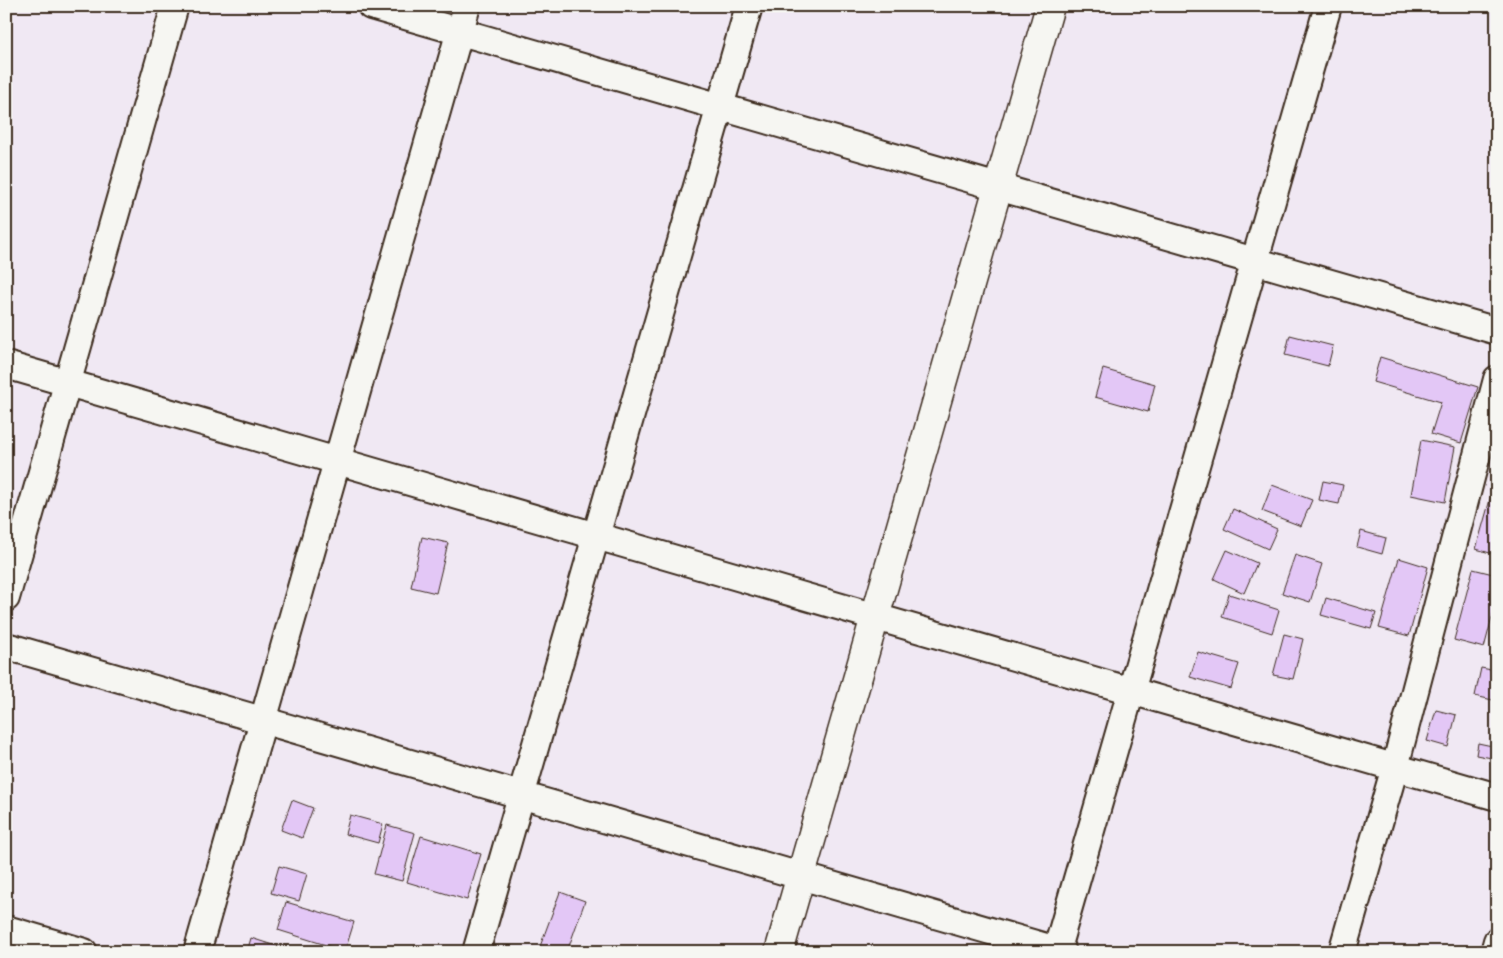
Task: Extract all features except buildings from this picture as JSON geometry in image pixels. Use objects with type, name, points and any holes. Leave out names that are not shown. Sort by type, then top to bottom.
[{"type":"street","points":[[6,598],[175,6]]},
{"type":"street","points":[[371,6],[1497,331]]},
{"type":"street","points":[[197,952],[467,6]]},
{"type":"street","points":[[476,952],[749,6]]},
{"type":"street","points":[[779,952],[1050,6]]},
{"type":"street","points":[[6,646],[1059,951],[1328,6]]},
{"type":"street","points":[[6,365],[1497,797]]},
{"type":"street","points":[[1342,952],[1395,768],[1497,379]]},
{"type":"street","points":[[6,929],[84,952]]},
{"type":"street","points":[[1494,952],[1497,941]]}]
